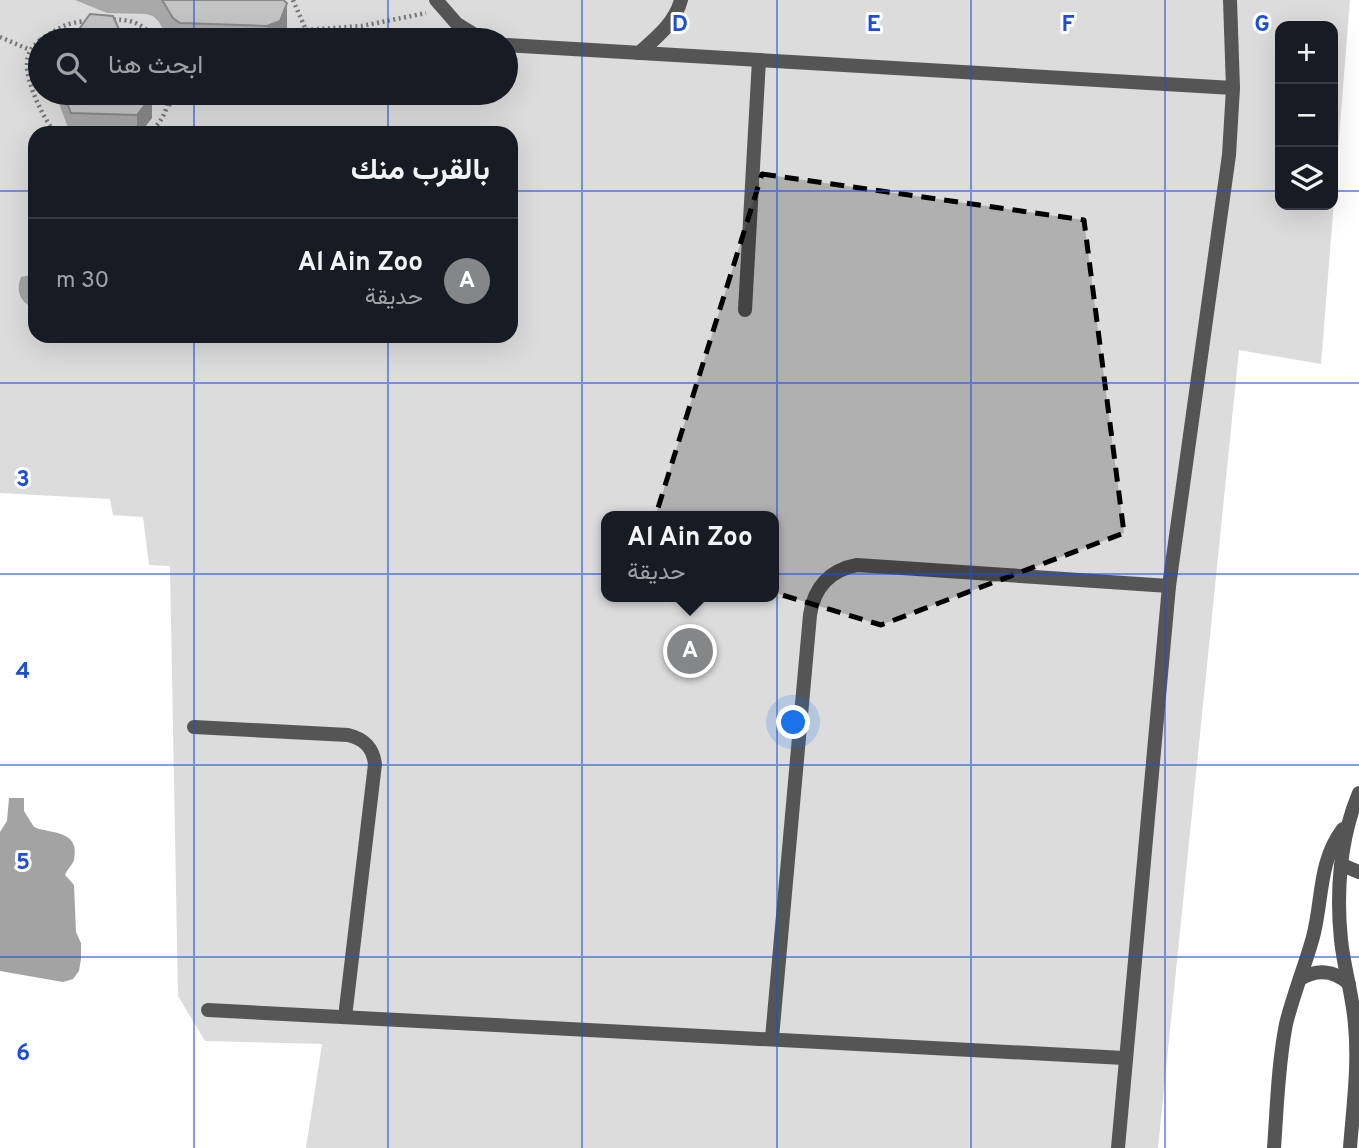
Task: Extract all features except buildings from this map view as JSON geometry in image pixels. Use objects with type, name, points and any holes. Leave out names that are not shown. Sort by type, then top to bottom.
[{"type":"lane","points":[[639,53],[670,22],[681,0]]},
{"type":"lane","points":[[1118,1148],[1124,1058],[1169,586],[1229,155],[1233,88],[1230,0]]},
{"type":"lane","points":[[439,4],[464,28]]},
{"type":"lane","points":[[518,46],[1233,88]]},
{"type":"lane","points":[[745,310],[759,60]]},
{"type":"lane","points":[[772,1038],[811,602],[824,581],[834,573],[857,565],[1169,586]]},
{"type":"lane","points":[[194,727],[348,736],[364,741],[374,755],[376,764],[345,1017]]},
{"type":"lane","points":[[1274,1148],[1282,1048],[1290,1010],[1313,937],[1324,866],[1331,848],[1346,825],[1359,793]]},
{"type":"lane","points":[[1346,825],[1339,920],[1356,1047],[1353,1144]]},
{"type":"lane","points":[[1342,864],[1359,872]]},
{"type":"lane","points":[[1300,979],[1316,972],[1325,972],[1334,974],[1349,984]]},
{"type":"lane","points":[[208,1010],[1124,1058]]},
{"type":"path","points":[[293,0],[305,28]]},
{"type":"path","points":[[341,28],[390,22],[439,4]]},
{"type":"path","points":[[57,28],[72,22],[120,19],[146,28]]},
{"type":"path","points":[[0,37],[28,49]]},
{"type":"path","points":[[28,57],[28,75]]},
{"type":"path","points":[[40,105],[51,126]]},
{"type":"path","points":[[155,126],[168,105]]},
{"type":"highlighted area","points":[[762,174],[1084,220],[1124,533],[881,625],[644,553]]},
{"type":"shaded area","points":[[0,0],[1350,0],[1338,151],[1338,21],[1275,21],[1275,210],[1333,210],[1321,364],[1239,350],[1158,1148],[306,1148],[322,1044],[205,1041],[178,996],[170,566],[149,565],[143,517],[113,515],[110,499],[0,493]]},
{"type":"shaded area","points":[[28,276],[28,305],[19,292],[21,277]]},
{"type":"shaded area","points":[[9,798],[24,798],[24,811],[34,827],[62,834],[73,843],[74,860],[65,875],[74,885],[76,932],[81,943],[81,959],[79,971],[73,979],[63,982],[0,971],[0,832],[7,821]]},
{"type":"place","name":"Al Ain Zoo","points":[[690,651]]}]
